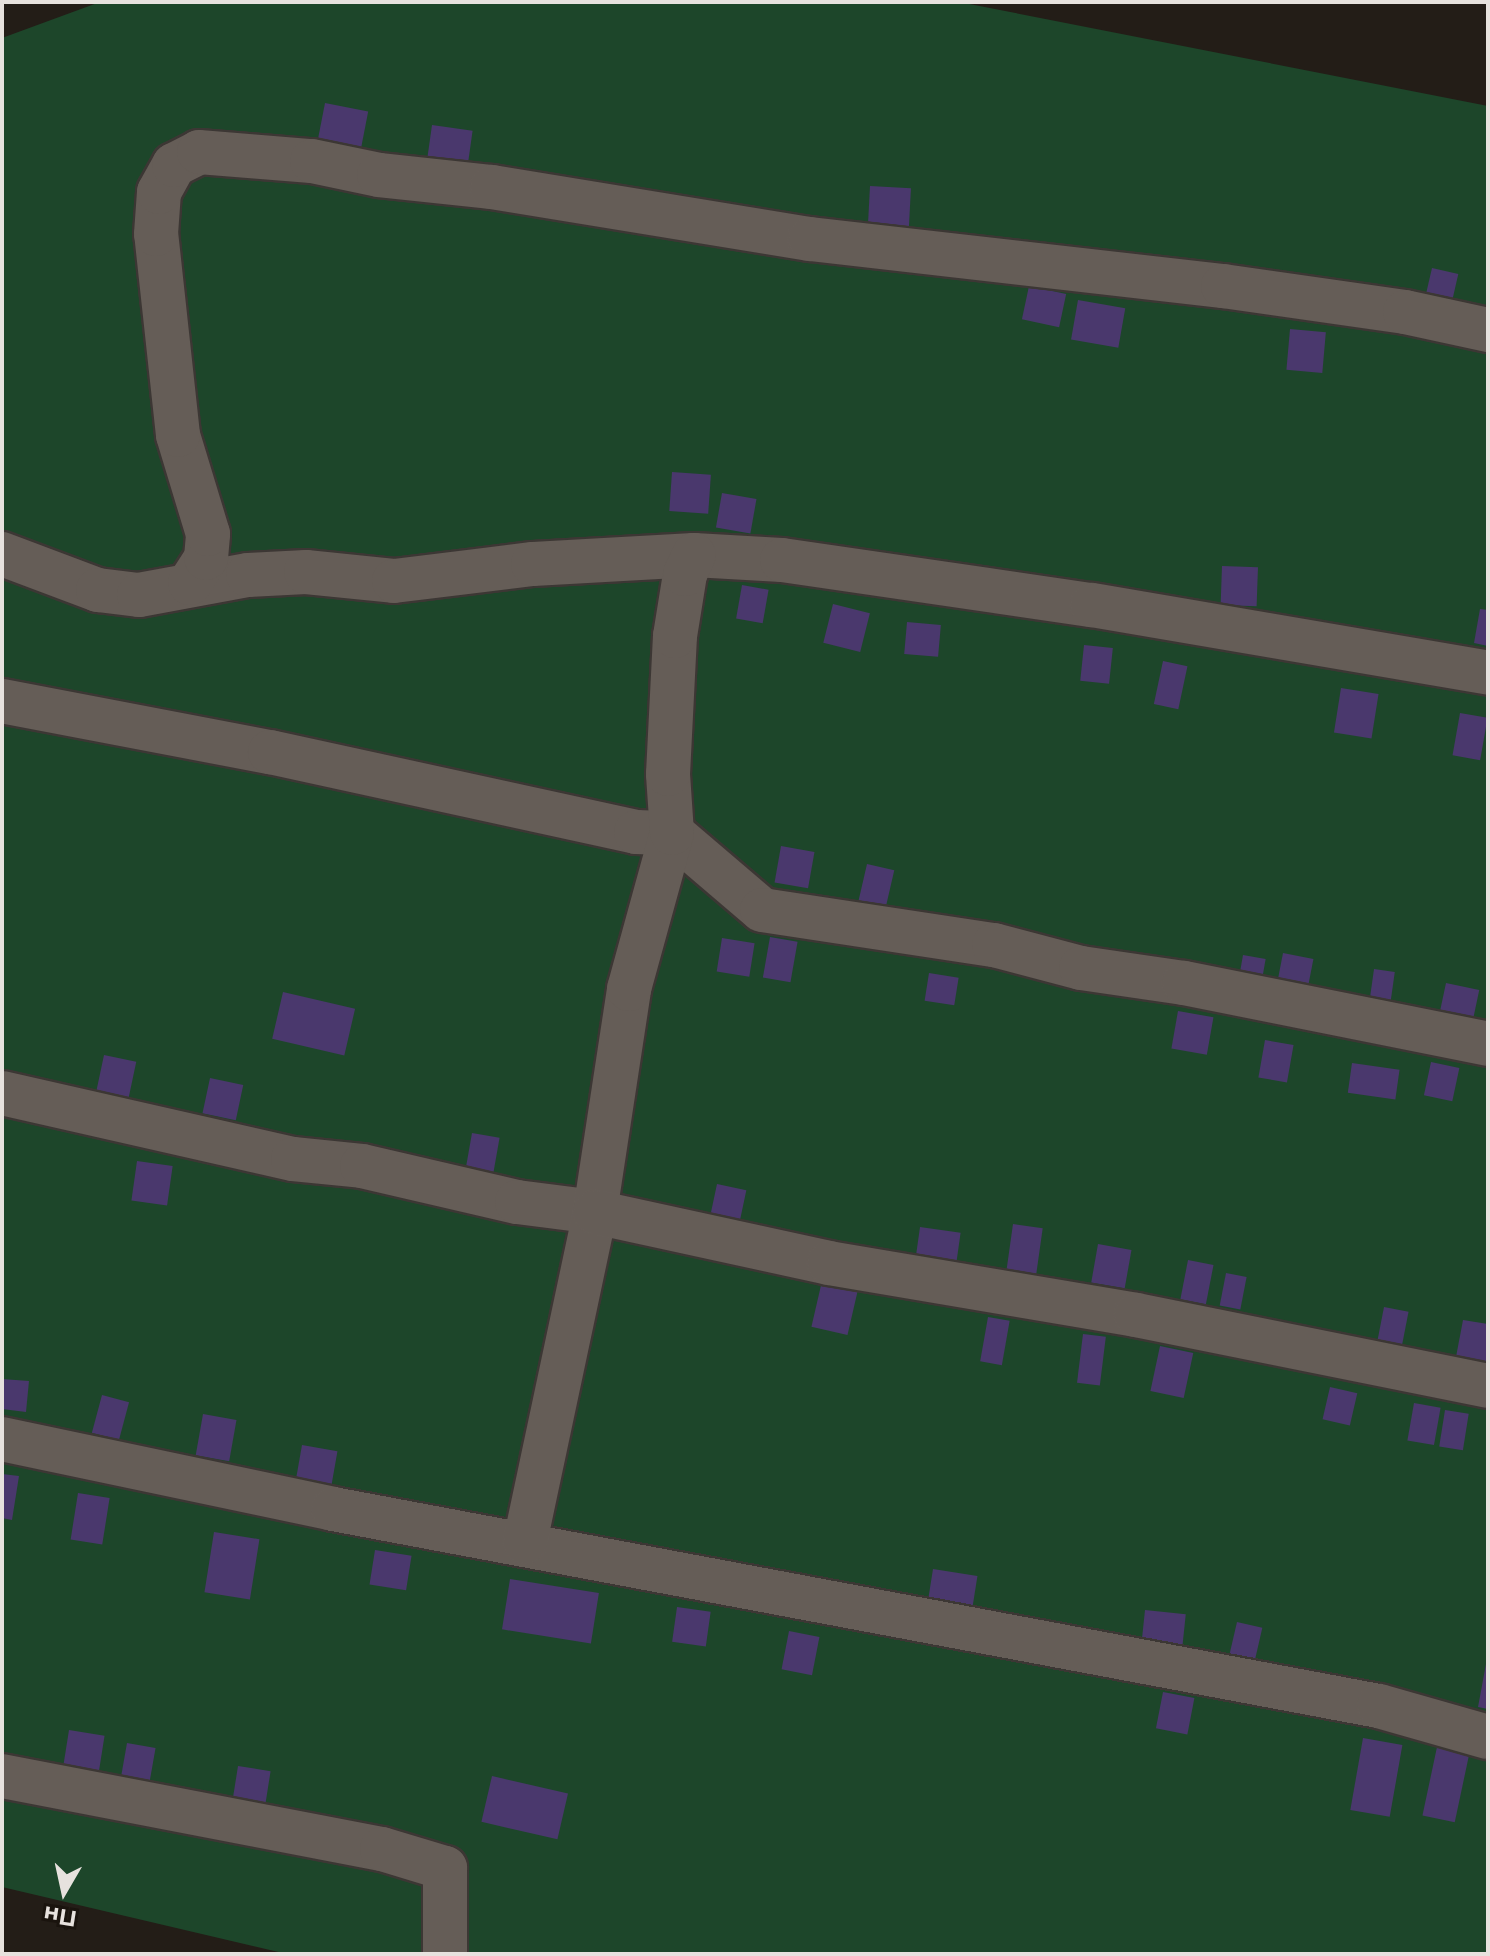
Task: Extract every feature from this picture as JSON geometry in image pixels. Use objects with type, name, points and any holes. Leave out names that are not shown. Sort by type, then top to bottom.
[{"type":"street","points":[[190,583],[206,558],[208,534],[178,435],[156,234],[159,192],[174,165],[199,152],[312,161],[379,175],[492,187],[810,239],[1223,286],[1405,312],[1488,330]]},
{"type":"street","points":[[2,554],[98,590],[139,595],[190,583],[306,572],[394,581],[533,564],[694,555],[782,560],[1092,605],[1488,673]]},
{"type":"street","points":[[525,1542],[589,1263],[629,989],[672,833],[668,774],[675,636],[685,574],[694,555]]},
{"type":"street","points":[[2,701],[270,752],[636,832],[672,833],[762,910],[994,945],[1081,968],[1184,983],[1488,1044]]},
{"type":"street","points":[[2,1093],[293,1159],[362,1166],[517,1202],[595,1212],[829,1263],[1136,1315],[1488,1386]]},
{"type":"street","points":[[2,1439],[333,1509],[525,1542],[740,1587],[1083,1647],[1171,1670],[1379,1706],[1488,1737]]},
{"type":"street","points":[[2,1776],[382,1849],[445,1868],[445,1954]]},
{"type":"green space","points":[[100,2],[959,2],[1488,106],[1488,1954],[287,1954],[2,1887],[2,38]]},
{"type":"building","points":[[325,103],[368,111],[361,150],[318,141]]},
{"type":"building","points":[[432,125],[473,131],[467,169],[427,164]]},
{"type":"building","points":[[870,186],[911,188],[909,234],[868,232]]},
{"type":"building","points":[[1432,268],[1458,274],[1450,310],[1424,304]]},
{"type":"building","points":[[1029,286],[1066,294],[1059,327],[1022,319]]},
{"type":"building","points":[[1078,300],[1125,308],[1118,348],[1071,339]]},
{"type":"building","points":[[1290,329],[1326,332],[1322,373],[1286,370]]},
{"type":"building","points":[[672,472],[711,475],[708,514],[669,511]]},
{"type":"building","points":[[722,493],[756,499],[750,534],[716,527]]},
{"type":"building","points":[[1222,566],[1258,567],[1257,606],[1221,605]]},
{"type":"building","points":[[742,585],[769,590],[763,623],[736,618]]},
{"type":"building","points":[[833,604],[870,613],[860,652],[823,643]]},
{"type":"building","points":[[1480,609],[1488,610],[1488,646],[1474,643]]},
{"type":"building","points":[[907,622],[941,625],[938,657],[904,654]]},
{"type":"building","points":[[1084,645],[1113,648],[1109,684],[1080,681]]},
{"type":"building","points":[[1163,661],[1187,666],[1178,709],[1154,704]]},
{"type":"building","points":[[1341,688],[1379,694],[1371,738],[1334,732]]},
{"type":"building","points":[[1460,713],[1488,718],[1480,760],[1453,755]]},
{"type":"building","points":[[781,846],[814,852],[808,888],[775,882]]},
{"type":"building","points":[[867,864],[894,870],[885,910],[858,904]]},
{"type":"building","points":[[770,937],[798,942],[790,982],[763,977]]},
{"type":"building","points":[[722,938],[755,943],[749,977],[717,972]]},
{"type":"building","points":[[1283,953],[1313,959],[1308,989],[1277,983]]},
{"type":"building","points":[[1243,955],[1266,959],[1260,989],[1238,985]]},
{"type":"building","points":[[1374,969],[1395,972],[1390,1005],[1369,1002]]},
{"type":"building","points":[[929,973],[959,978],[954,1005],[925,1001]]},
{"type":"building","points":[[1446,983],[1479,990],[1472,1025],[1439,1018]]},
{"type":"building","points":[[283,992],[355,1009],[344,1055],[272,1039]]},
{"type":"building","points":[[1178,1011],[1213,1017],[1207,1055],[1171,1048]]},
{"type":"building","points":[[1265,1040],[1294,1045],[1287,1082],[1258,1077]]},
{"type":"building","points":[[104,1055],[136,1062],[128,1100],[96,1093]]},
{"type":"building","points":[[1431,1062],[1459,1068],[1452,1101],[1424,1095]]},
{"type":"building","points":[[1352,1063],[1400,1070],[1395,1099],[1348,1093]]},
{"type":"building","points":[[210,1078],[243,1085],[236,1120],[203,1113]]},
{"type":"building","points":[[472,1133],[500,1138],[493,1173],[466,1168]]},
{"type":"building","points":[[137,1161],[173,1166],[167,1206],[131,1201]]},
{"type":"building","points":[[717,1184],[746,1190],[739,1226],[709,1220]]},
{"type":"building","points":[[1013,1224],[1043,1228],[1036,1274],[1007,1270]]},
{"type":"building","points":[[920,1227],[961,1233],[956,1268],[915,1263]]},
{"type":"building","points":[[1098,1244],[1131,1250],[1125,1288],[1091,1282]]},
{"type":"building","points":[[1188,1260],[1214,1265],[1206,1304],[1180,1299]]},
{"type":"building","points":[[1226,1273],[1247,1277],[1240,1309],[1220,1305]]},
{"type":"building","points":[[822,1281],[858,1289],[847,1335],[811,1327]]},
{"type":"building","points":[[1384,1307],[1409,1312],[1402,1347],[1377,1342]]},
{"type":"building","points":[[988,1317],[1010,1321],[1002,1365],[980,1361]]},
{"type":"building","points":[[1463,1320],[1488,1324],[1488,1363],[1456,1357]]},
{"type":"building","points":[[1083,1334],[1106,1337],[1100,1385],[1077,1383]]},
{"type":"building","points":[[1160,1346],[1193,1353],[1184,1398],[1150,1391]]},
{"type":"building","points":[[2,1379],[29,1381],[26,1412],[2,1409]]},
{"type":"building","points":[[1330,1387],[1357,1393],[1350,1425],[1323,1419]]},
{"type":"building","points":[[102,1395],[129,1402],[119,1440],[92,1433]]},
{"type":"building","points":[[1414,1403],[1441,1408],[1434,1445],[1407,1440]]},
{"type":"building","points":[[1445,1410],[1469,1414],[1463,1450],[1439,1447]]},
{"type":"building","points":[[203,1414],[236,1420],[229,1461],[196,1455]]},
{"type":"building","points":[[302,1445],[337,1451],[331,1486],[296,1479]]},
{"type":"building","points":[[2,1474],[19,1476],[12,1520],[2,1518]]},
{"type":"building","points":[[78,1493],[110,1498],[102,1544],[71,1539]]},
{"type":"building","points":[[214,1532],[259,1539],[250,1599],[204,1592]]},
{"type":"building","points":[[375,1550],[412,1556],[406,1590],[370,1585]]},
{"type":"building","points":[[933,1569],[977,1576],[972,1612],[927,1605]]},
{"type":"building","points":[[510,1579],[599,1593],[591,1643],[502,1629]]},
{"type":"building","points":[[677,1607],[711,1612],[706,1646],[672,1642]]},
{"type":"building","points":[[1145,1610],[1186,1614],[1181,1658],[1140,1654]]},
{"type":"building","points":[[1237,1622],[1262,1628],[1254,1664],[1229,1658]]},
{"type":"building","points":[[789,1631],[819,1637],[812,1675],[782,1669]]},
{"type":"building","points":[[1488,1664],[1488,1709],[1478,1707]]},
{"type":"building","points":[[1163,1692],[1194,1698],[1187,1734],[1156,1728]]},
{"type":"building","points":[[69,1730],[105,1736],[98,1774],[63,1769]]},
{"type":"building","points":[[1363,1738],[1402,1745],[1390,1817],[1350,1810]]},
{"type":"building","points":[[127,1743],[156,1748],[148,1788],[120,1783]]},
{"type":"building","points":[[1437,1747],[1469,1754],[1455,1822],[1422,1815]]},
{"type":"building","points":[[238,1766],[271,1771],[265,1808],[232,1803]]},
{"type":"building","points":[[492,1776],[568,1794],[557,1839],[481,1822]]}]
